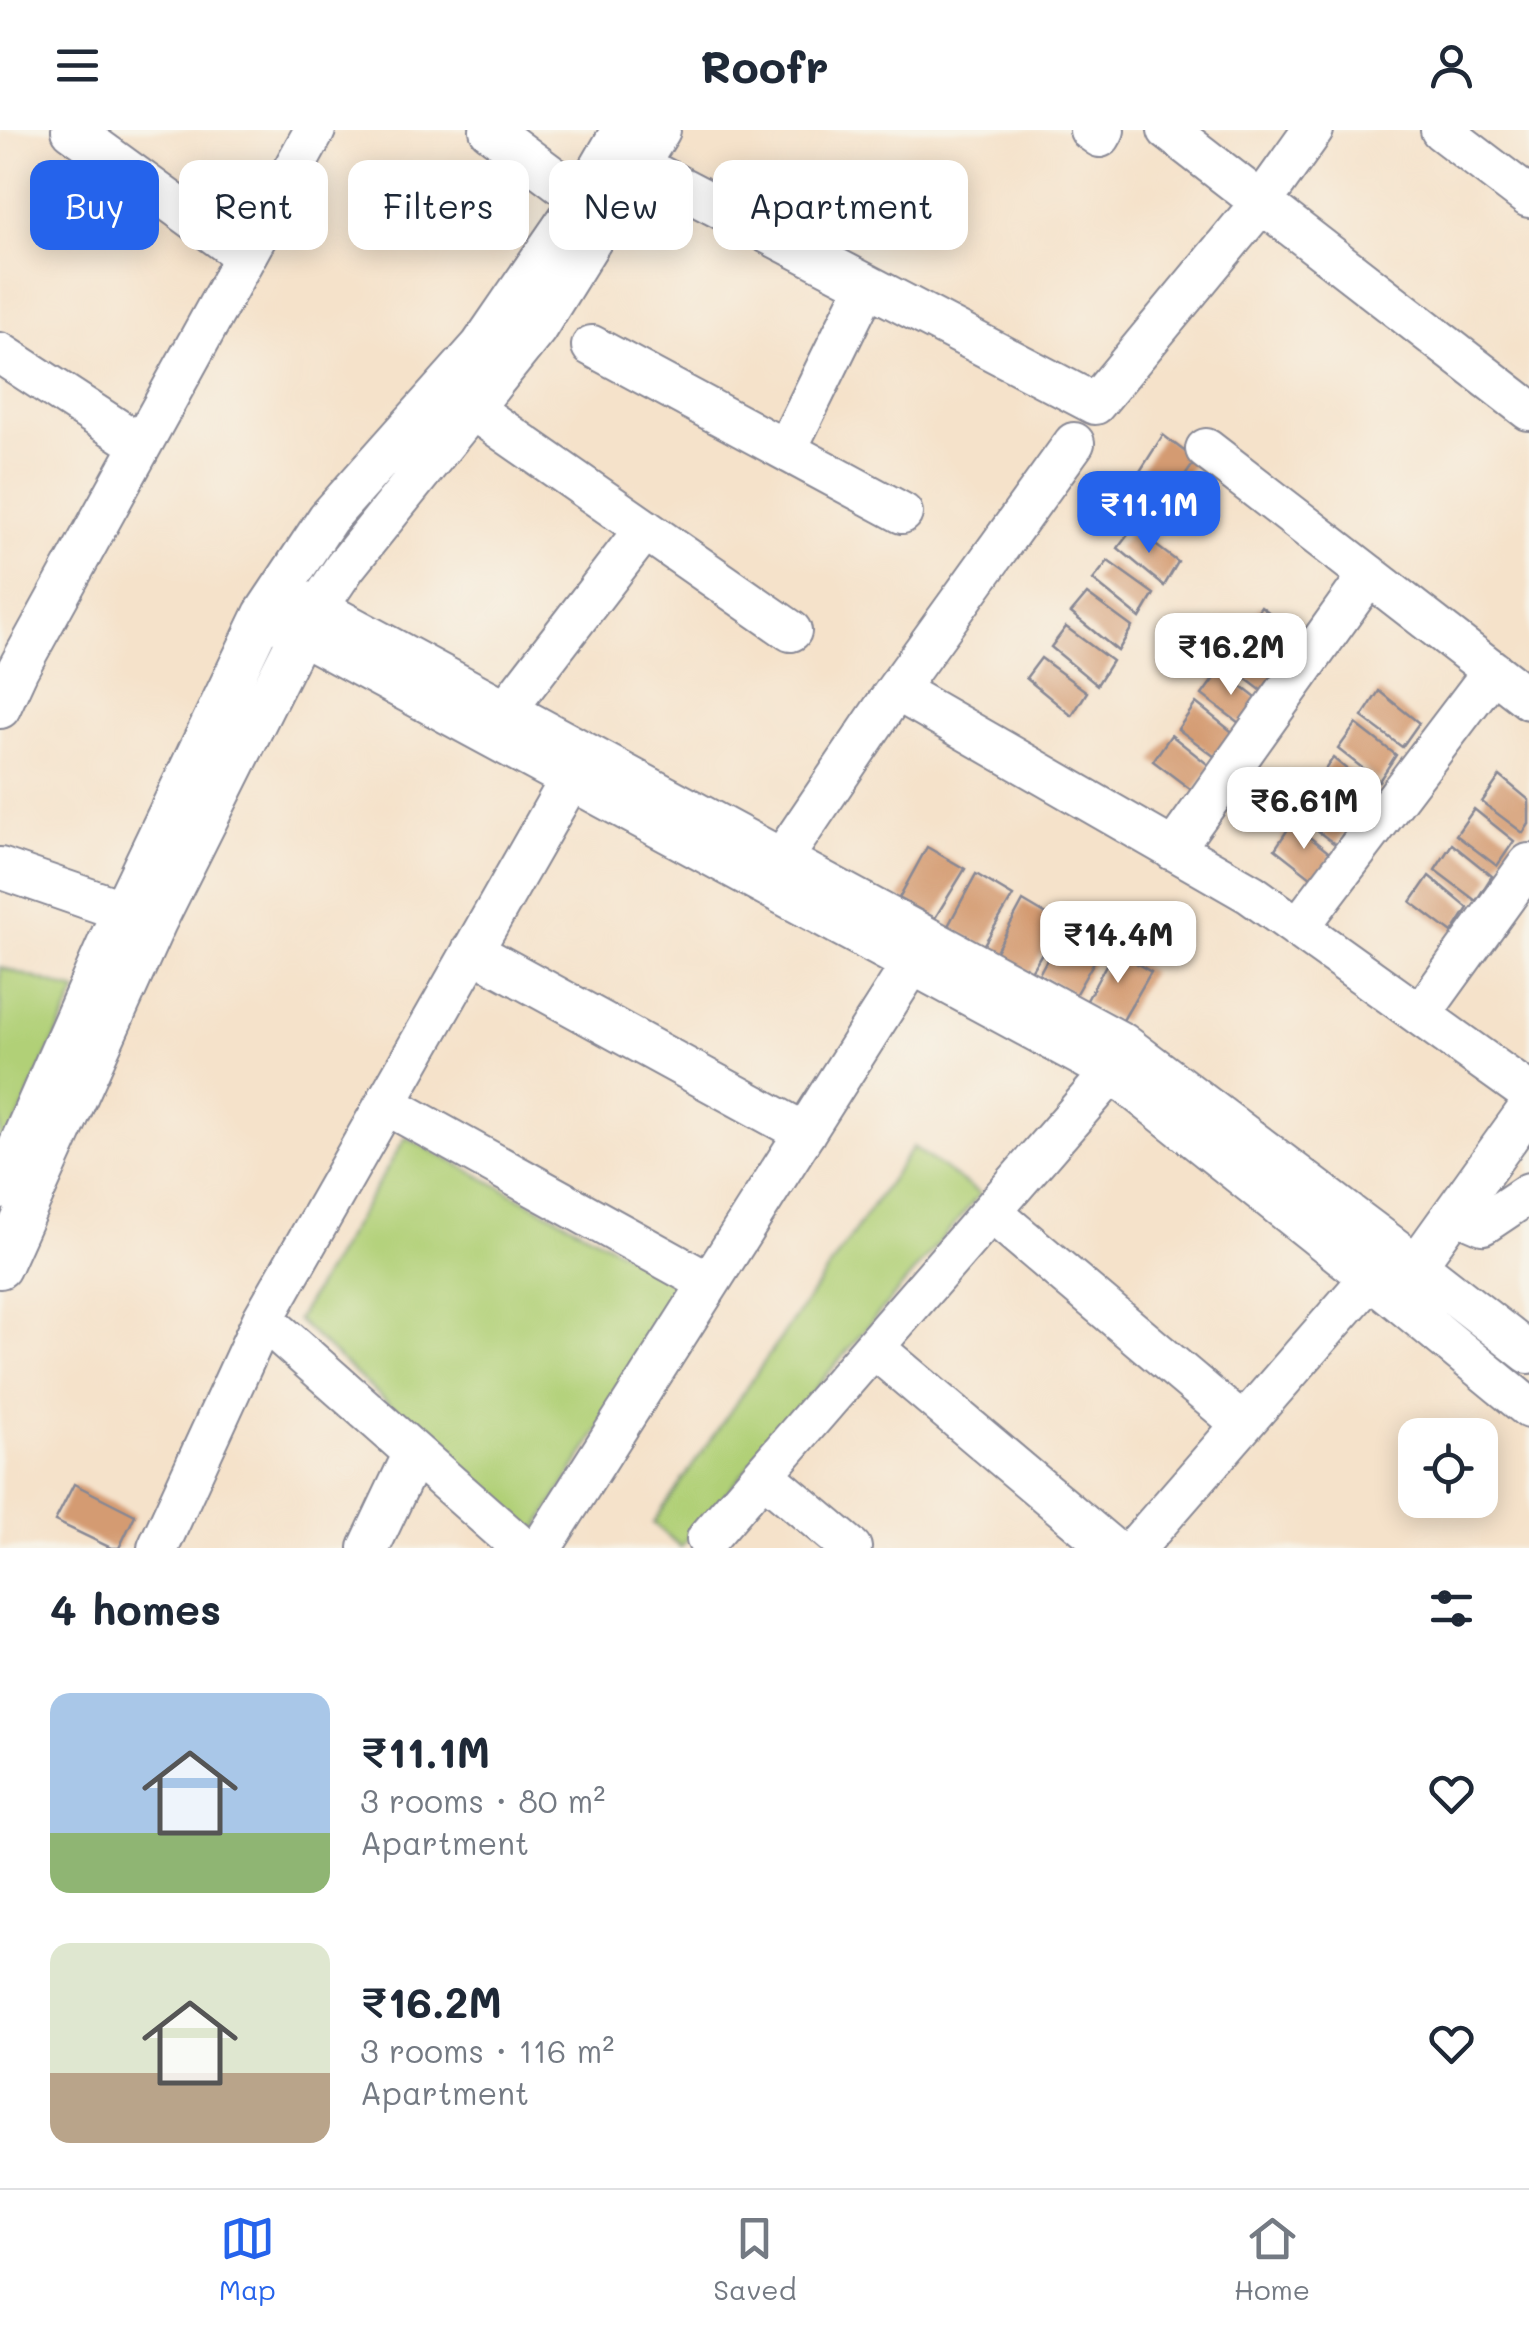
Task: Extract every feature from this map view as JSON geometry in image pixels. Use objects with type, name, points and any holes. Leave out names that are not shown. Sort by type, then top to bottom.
[{"type":"street","points":[[72,130],[245,256]]},
{"type":"street","points":[[0,708],[315,130]]},
{"type":"street","points":[[490,130],[549,174]]},
{"type":"street","points":[[0,1190],[139,917],[308,621],[345,567],[536,329],[630,148],[660,130]]},
{"type":"street","points":[[1090,130],[1100,137],[1104,130]]},
{"type":"street","points":[[1168,130],[1529,410]]},
{"type":"street","points":[[630,148],[867,285],[1095,404],[1262,202],[1313,130]]},
{"type":"street","points":[[1441,130],[1529,197]]},
{"type":"street","points":[[0,1268],[139,917],[272,603],[328,518],[481,346],[549,247]]},
{"type":"street","points":[[786,450],[867,285]]},
{"type":"street","points":[[592,346],[902,513]]},
{"type":"street","points":[[0,354],[141,445]]},
{"type":"street","points":[[472,408],[791,630]]},
{"type":"street","points":[[773,871],[896,690],[1074,444]]},
{"type":"street","points":[[1206,449],[1529,698]]},
{"type":"street","points":[[506,710],[645,529]]},
{"type":"street","points":[[1173,850],[1369,575]]},
{"type":"street","points":[[272,603],[506,710],[773,871],[912,964],[1112,1072],[1394,1280],[1529,1353]]},
{"type":"street","points":[[308,621],[570,780],[773,871],[1122,1043],[1394,1280],[1529,1408]]},
{"type":"street","points":[[1298,928],[1493,671]]},
{"type":"street","points":[[896,690],[1251,894],[1529,1093]]},
{"type":"street","points":[[158,1548],[263,1319],[570,780]]},
{"type":"street","points":[[1420,1015],[1529,864]]},
{"type":"street","points":[[0,868],[139,917]]},
{"type":"street","points":[[472,951],[804,1133]]},
{"type":"street","points":[[541,1548],[912,964]]},
{"type":"street","points":[[708,1539],[1112,1072]]},
{"type":"street","points":[[386,1104],[709,1283]]},
{"type":"street","points":[[1134,1548],[1242,1424],[1394,1280],[1455,1212],[1529,1108]]},
{"type":"street","points":[[1455,1212],[1483,1224],[1529,1192]]},
{"type":"street","points":[[992,1212],[1242,1424]]},
{"type":"street","points":[[263,1319],[522,1548]]},
{"type":"street","points":[[874,1348],[1112,1548]]},
{"type":"street","points":[[368,1548],[414,1453]]},
{"type":"street","points":[[764,1475],[851,1548]]},
{"type":"green space","points":[[0,967],[77,991],[0,1160]]},
{"type":"green space","points":[[406,1137],[687,1286],[533,1536],[297,1320]]},
{"type":"green space","points":[[913,1147],[980,1194],[681,1547],[653,1523]]},
{"type":"building","points":[[1163,435],[1196,460],[1171,496],[1137,476]]},
{"type":"building","points":[[1133,528],[1178,562],[1164,586],[1118,548]]},
{"type":"building","points":[[1108,561],[1154,594],[1140,618],[1093,580]]},
{"type":"building","points":[[1087,594],[1132,627],[1118,651],[1071,613]]},
{"type":"building","points":[[1261,606],[1301,638],[1284,663],[1243,632]]},
{"type":"building","points":[[1066,627],[1112,661],[1097,685],[1051,647]]},
{"type":"building","points":[[1243,637],[1282,669],[1266,694],[1225,663]]},
{"type":"building","points":[[1041,658],[1087,692],[1072,716],[1026,678]]},
{"type":"building","points":[[1220,670],[1260,701],[1243,726],[1202,695]]},
{"type":"building","points":[[1379,691],[1419,723],[1402,747],[1362,717]]},
{"type":"building","points":[[1196,703],[1236,735],[1219,760],[1178,729]]},
{"type":"building","points":[[1356,724],[1396,755],[1379,781],[1338,749]]},
{"type":"building","points":[[1171,735],[1211,767],[1194,792],[1153,761]]},
{"type":"building","points":[[1333,758],[1372,790],[1356,815],[1315,784]]},
{"type":"building","points":[[1500,776],[1529,800],[1529,824],[1523,833],[1482,802]]},
{"type":"building","points":[[1313,789],[1352,820],[1336,845],[1295,814]]},
{"type":"building","points":[[1474,809],[1514,841],[1497,866],[1456,835]]},
{"type":"building","points":[[1292,823],[1332,855],[1316,881],[1275,849]]},
{"type":"building","points":[[1452,844],[1492,876],[1476,901],[1435,870]]},
{"type":"building","points":[[927,847],[965,869],[935,918],[899,898]]},
{"type":"building","points":[[976,874],[1013,896],[983,946],[948,926]]},
{"type":"building","points":[[1429,876],[1468,908],[1452,933],[1411,902]]},
{"type":"building","points":[[1023,901],[1060,923],[1030,973],[995,953]]},
{"type":"building","points":[[1067,923],[1104,944],[1075,995],[1039,974]]},
{"type":"building","points":[[1114,950],[1151,972],[1122,1022],[1086,1002]]},
{"type":"building","points":[[74,1484],[135,1515],[119,1548],[111,1548],[55,1521]]}]
